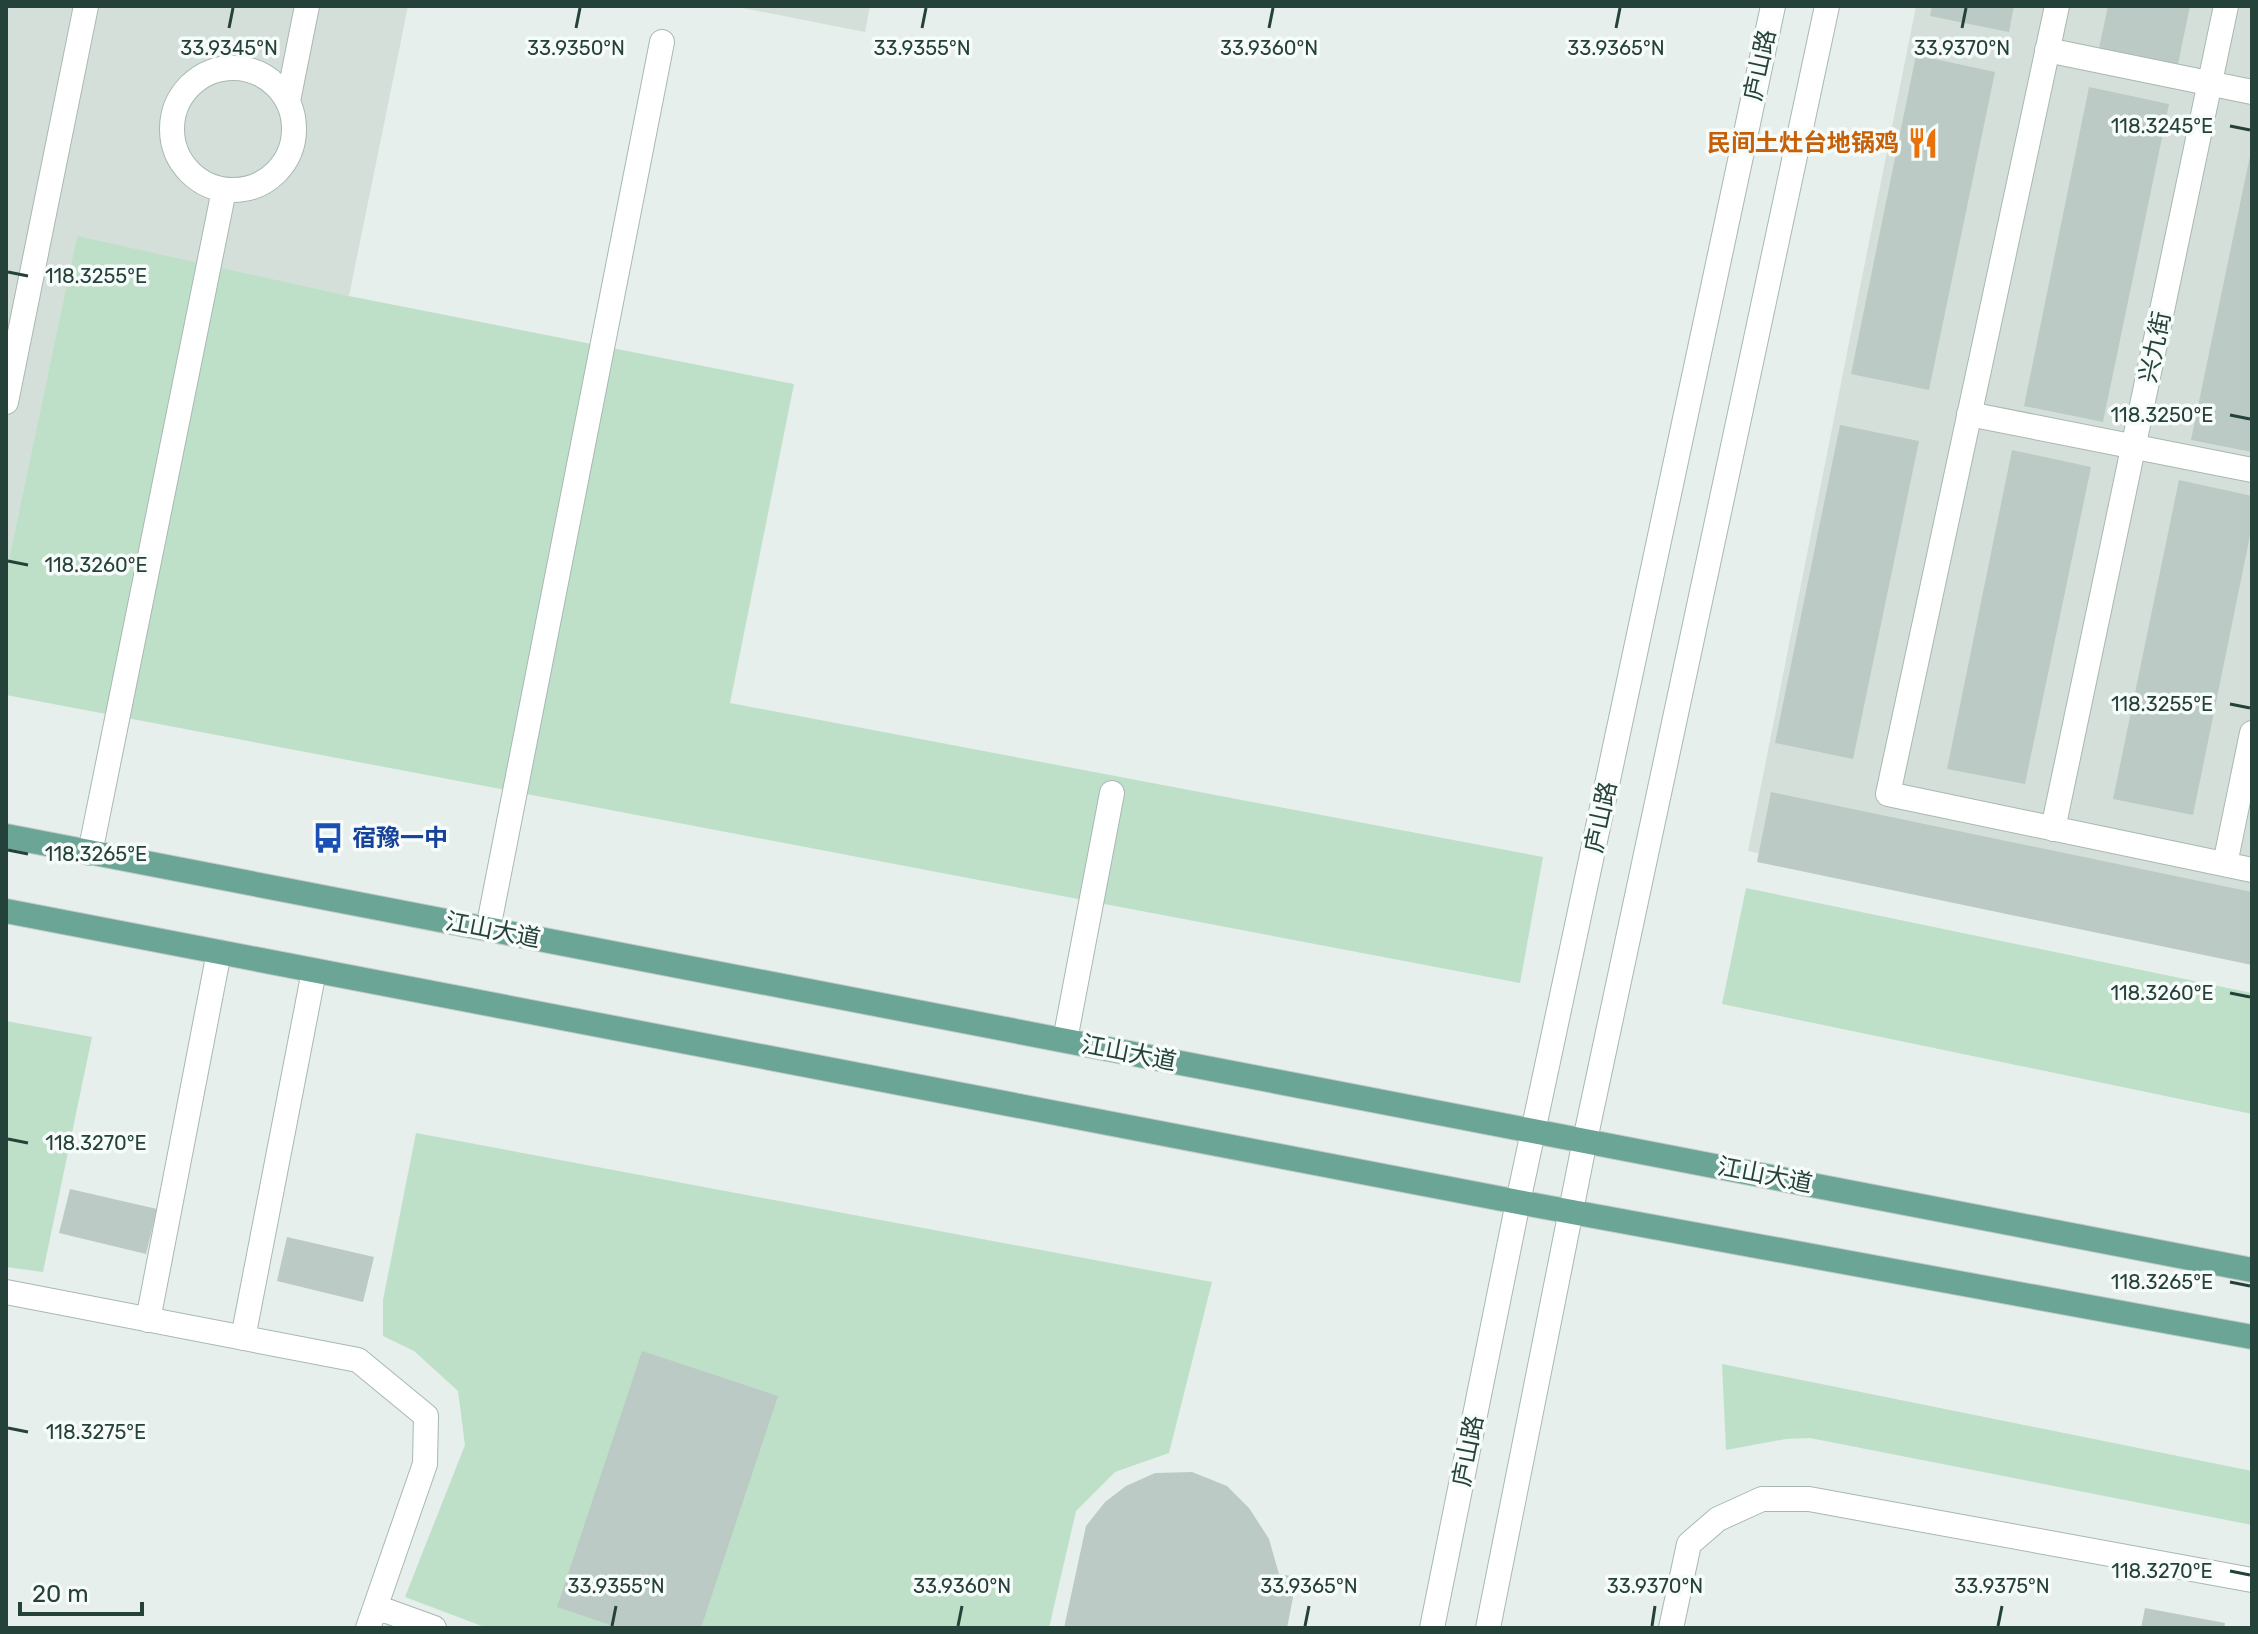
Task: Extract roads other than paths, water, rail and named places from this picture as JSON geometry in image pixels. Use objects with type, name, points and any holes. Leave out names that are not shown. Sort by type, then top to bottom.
[{"type":"main road","name":"江山大道","points":[[6,836],[2252,1270]]},
{"type":"main road","points":[[6,911],[1570,1212],[2252,1337]]},
{"type":"street","points":[[6,402],[86,6]]},
{"type":"street","points":[[288,101],[307,6]]},
{"type":"street","name":"庐山路","points":[[1432,1628],[1518,1202],[1773,6]]},
{"type":"street","points":[[1488,1628],[1585,1140],[1827,6]]},
{"type":"street","points":[[2057,6],[1888,794],[2252,870]]},
{"type":"street","name":"兴九街","points":[[2053,829],[2226,6]]},
{"type":"street","points":[[488,929],[662,42]]},
{"type":"street","points":[[2047,50],[2252,92]]},
{"type":"street","points":[[239,67],[259,73],[277,85],[288,101],[294,119],[294,139],[282,165],[261,184],[243,190],[224,190],[204,184],[187,171],[176,153],[171,132],[173,111],[183,92],[198,77],[218,68],[239,67]]},
{"type":"street","points":[[90,853],[224,190]]},
{"type":"street","points":[[1969,414],[2252,470]]},
{"type":"street","points":[[2225,864],[2252,733]]},
{"type":"street","points":[[1065,1040],[1112,793]]},
{"type":"street","points":[[148,1320],[219,952]]},
{"type":"street","points":[[243,1338],[314,971]]},
{"type":"street","points":[[6,1292],[358,1360],[426,1416],[425,1464],[372,1617],[434,1628]]},
{"type":"street","points":[[1671,1628],[1689,1544],[1718,1519],[1762,1499],[1809,1499],[2252,1580]]},
{"type":"place","name":"民间土灶台地锅鸡","points":[[1923,143]]},
{"type":"place","name":"宿豫一中","points":[[328,838]]}]
